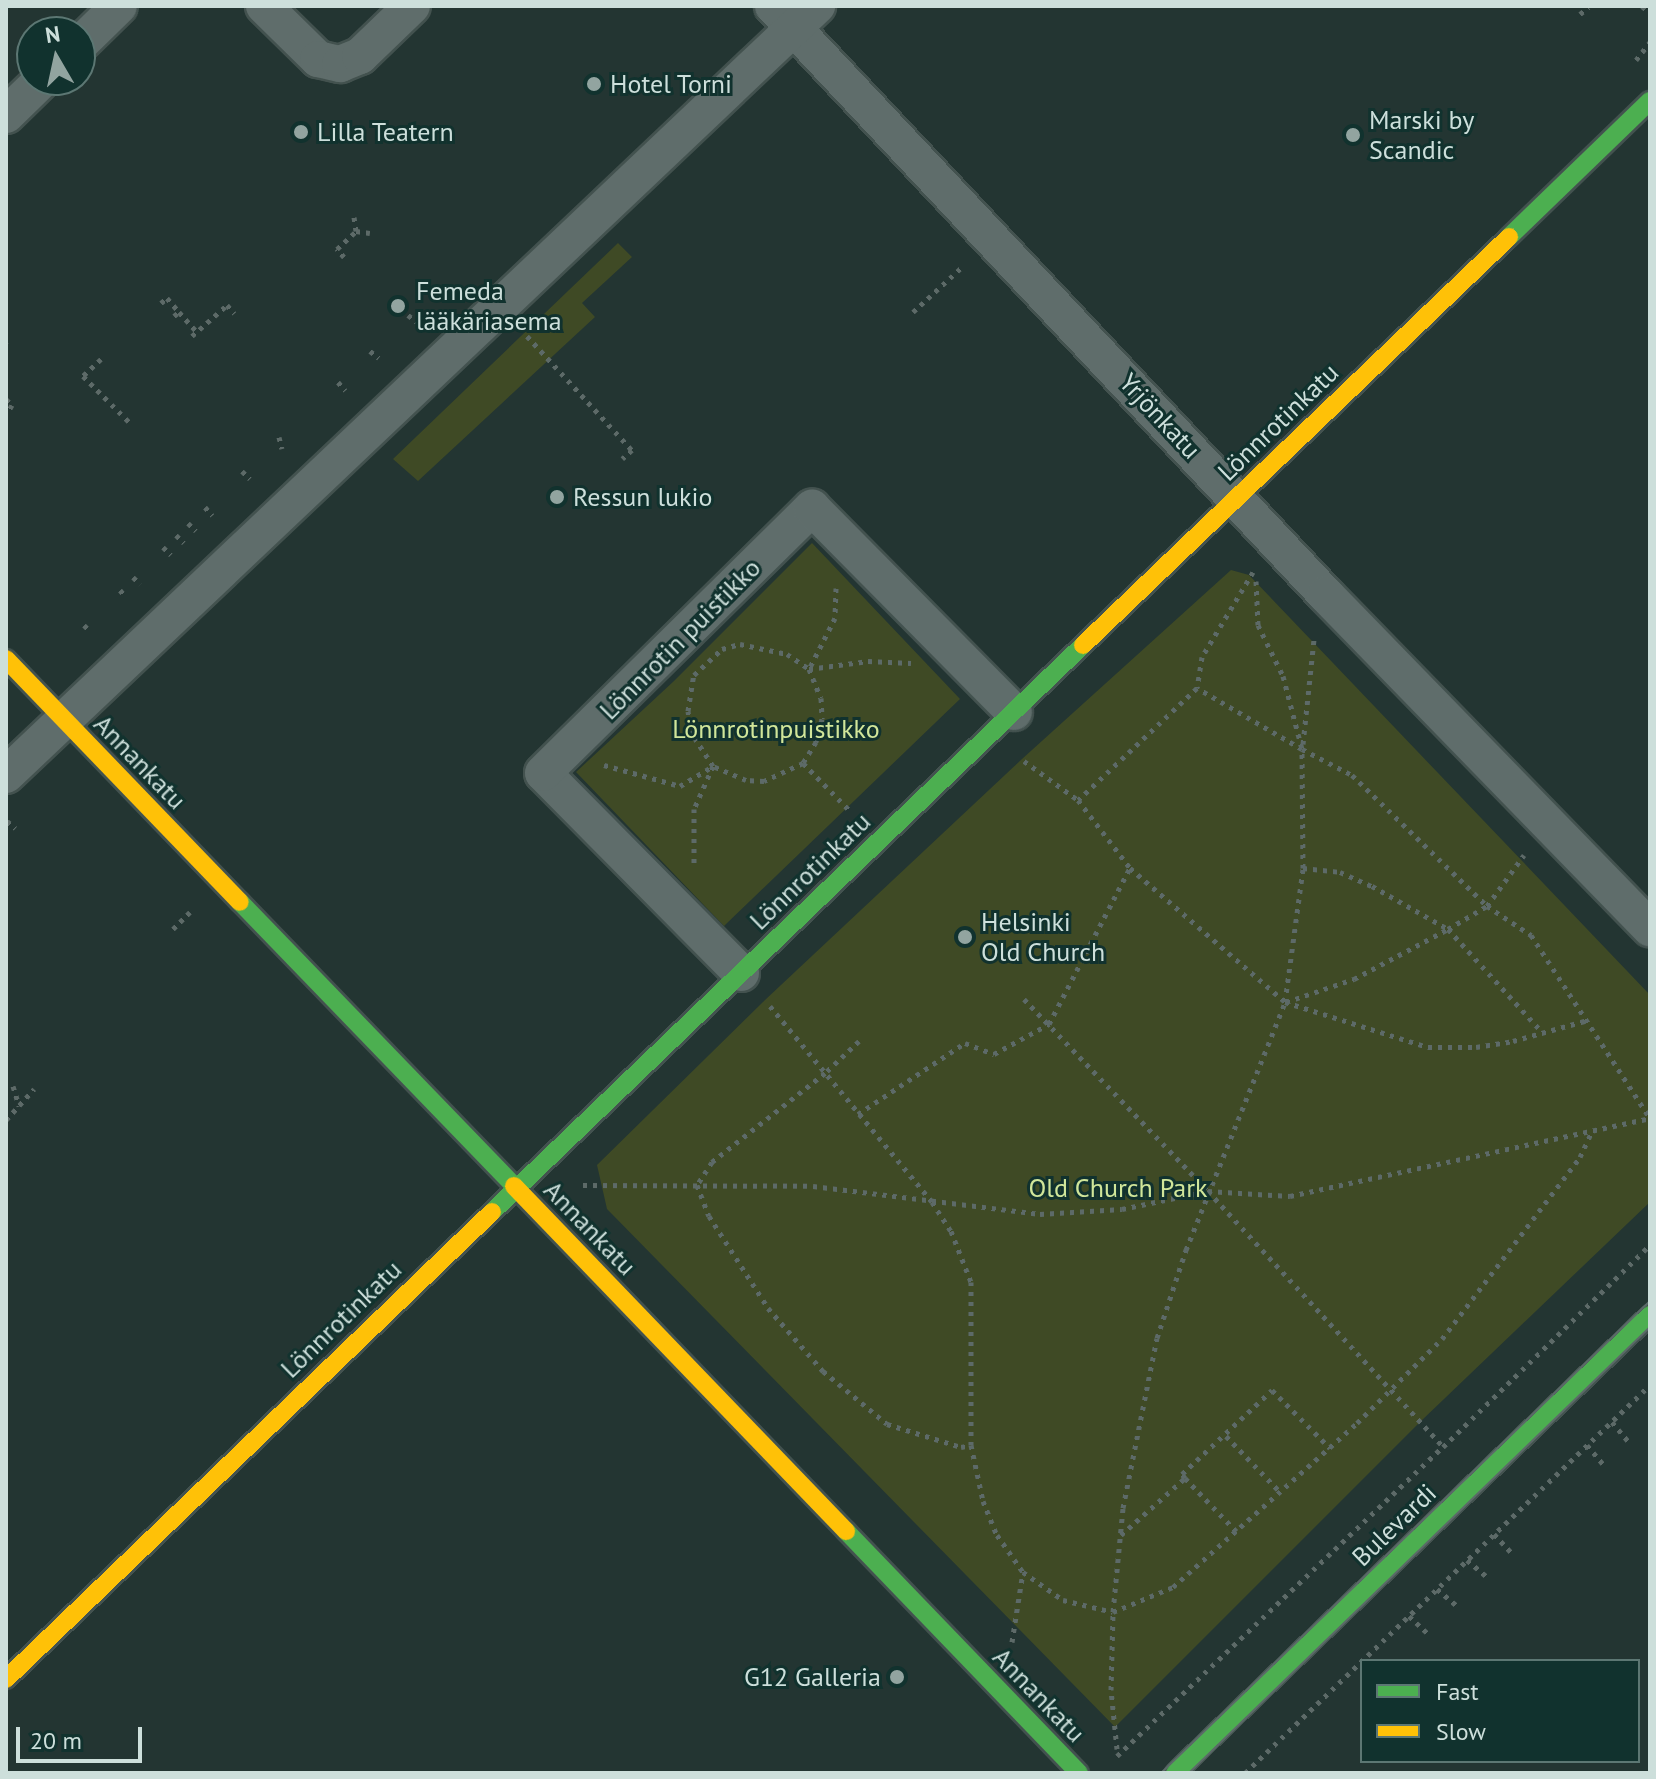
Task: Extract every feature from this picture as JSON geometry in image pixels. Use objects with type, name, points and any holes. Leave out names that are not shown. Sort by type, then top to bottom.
[{"type":"main road","name":"Lönnrotinkatu","points":[[6,1679],[1650,101]]},
{"type":"main road","name":"Annankatu","points":[[6,659],[1079,1773]]},
{"type":"main road","name":"Bulevardi","points":[[1175,1773],[1650,1315]]},
{"type":"street","points":[[96,28],[119,6]]},
{"type":"street","points":[[264,6],[318,59],[340,64],[360,56],[412,6]]},
{"type":"street","points":[[6,775],[794,13]]},
{"type":"street","name":"Yrjönkatu","points":[[794,13],[1236,498],[1650,928]]},
{"type":"street","points":[[6,115],[26,96]]},
{"type":"street","name":"Lönnrotin puistikko","points":[[741,973],[543,773],[812,508],[1014,712]]},
{"type":"path","points":[[1642,6],[1650,13]]},
{"type":"path","points":[[1580,14],[1589,7]]},
{"type":"path","points":[[354,217],[352,234],[358,244]]},
{"type":"path","points":[[344,257],[337,249],[352,234],[370,233]]},
{"type":"path","points":[[913,312],[963,266]]},
{"type":"path","points":[[161,303],[167,298],[176,314],[195,334],[227,305],[234,313]]},
{"type":"path","points":[[408,315],[417,322]]},
{"type":"path","points":[[521,330],[632,450],[622,459]]},
{"type":"path","points":[[370,351],[379,358]]},
{"type":"path","points":[[101,359],[83,376],[131,424]]},
{"type":"path","points":[[338,382],[345,390]]},
{"type":"path","points":[[6,399],[12,405],[9,410]]},
{"type":"path","points":[[279,437],[282,449]]},
{"type":"path","points":[[242,471],[250,479]]},
{"type":"path","points":[[205,507],[212,515]]},
{"type":"path","points":[[188,523],[196,531]]},
{"type":"path","points":[[176,535],[184,543]]},
{"type":"path","points":[[809,669],[835,618],[838,535]]},
{"type":"path","points":[[163,547],[171,555]]},
{"type":"path","points":[[1078,800],[1197,688],[1202,657],[1256,568],[1258,625],[1283,676],[1302,749]]},
{"type":"path","points":[[133,577],[140,584]]},
{"type":"path","points":[[120,590],[126,597]]},
{"type":"path","points":[[84,625],[90,631]]},
{"type":"path","points":[[1117,1755],[1111,1690],[1113,1612],[1120,1536],[1157,1338],[1208,1191],[1285,1002],[1303,868],[1302,749],[1315,630]]},
{"type":"path","points":[[740,644],[787,654],[809,669],[821,698],[822,719],[816,742],[803,763],[764,781],[746,780],[713,766],[692,734],[688,711],[694,675],[706,661],[722,649],[740,644]]},
{"type":"path","points":[[809,669],[868,661],[969,667]]},
{"type":"path","points":[[576,1185],[813,1186],[1040,1214],[1122,1209],[1208,1191],[1290,1196],[1650,1118],[1531,935],[1487,906],[1352,775],[1197,688]]},
{"type":"path","points":[[565,754],[680,786],[713,766]]},
{"type":"path","points":[[1022,759],[1078,800],[1130,868],[1285,1002],[1428,1047],[1476,1047],[1588,1020]]},
{"type":"path","points":[[803,763],[852,813]]},
{"type":"path","points":[[694,925],[694,809],[713,766]]},
{"type":"path","points":[[7,821],[15,828]]},
{"type":"path","points":[[1285,1002],[1354,979],[1487,906],[1524,854]]},
{"type":"path","points":[[858,1114],[965,1043],[994,1054],[1049,1024],[1130,868]]},
{"type":"path","points":[[1303,868],[1351,877],[1448,929],[1543,1033]]},
{"type":"path","points":[[173,929],[192,909]]},
{"type":"path","points":[[741,973],[932,1202],[951,1231],[971,1282],[971,1445],[983,1501],[992,1524],[1023,1572],[1063,1600],[1113,1612],[1173,1587],[1330,1448],[1442,1339],[1580,1157],[1592,1130]]},
{"type":"path","points":[[1024,999],[1208,1191],[1443,1447]]},
{"type":"path","points":[[697,1185],[712,1162],[825,1073],[859,1041]]},
{"type":"path","points":[[13,1086],[19,1106]]},
{"type":"path","points":[[6,1120],[34,1089]]},
{"type":"path","points":[[697,1185],[709,1216],[768,1308],[823,1371],[887,1424],[961,1447],[971,1445]]},
{"type":"path","points":[[1108,1764],[1443,1447],[1650,1245]]},
{"type":"path","points":[[1364,1659],[1650,1385]]},
{"type":"path","points":[[1226,1436],[1272,1390],[1330,1448]]},
{"type":"path","points":[[1612,1422],[1629,1442]]},
{"type":"path","points":[[1236,1531],[1182,1474],[1223,1433],[1280,1492]]},
{"type":"path","points":[[1587,1445],[1604,1465]]},
{"type":"path","points":[[1120,1536],[1185,1478]]},
{"type":"path","points":[[1494,1534],[1512,1553]]},
{"type":"path","points":[[1467,1560],[1487,1577]]},
{"type":"path","points":[[1011,1646],[1023,1572]]},
{"type":"path","points":[[1437,1589],[1457,1606]]},
{"type":"path","points":[[1409,1616],[1428,1634]]},
{"type":"path","points":[[1245,1773],[1360,1663]]},
{"type":"green space","points":[[618,243],[632,257],[582,303],[595,317],[418,481],[393,459]]},
{"type":"green space","name":"Lönnrotinpuistikko","points":[[812,543],[960,699],[724,926],[576,772],[674,681]]},
{"type":"green space","name":"Old Church Park","points":[[1231,570],[1249,575],[1650,995],[1650,1202],[1420,1422],[1115,1727],[607,1209],[597,1165],[765,1000],[1022,759]]},
{"type":"tram line","points":[[1161,1773],[1650,1301]]},
{"type":"tram line","points":[[1189,1773],[1650,1327]]},
{"type":"traffic: fast","points":[[1509,237],[1650,101]]},
{"type":"traffic: fast","points":[[492,1212],[1083,645]]},
{"type":"traffic: fast","points":[[240,902],[514,1186]]},
{"type":"traffic: fast","points":[[1175,1773],[1650,1315]]},
{"type":"traffic: fast","points":[[846,1531],[1079,1773]]},
{"type":"traffic: slow","points":[[1083,645],[1509,237]]},
{"type":"traffic: slow","points":[[6,659],[240,902]]},
{"type":"traffic: slow","points":[[514,1186],[846,1531]]},
{"type":"traffic: slow","points":[[6,1679],[492,1212]]},
{"type":"place","name":"Hotel Torni","points":[[594,84]]},
{"type":"place","name":"Lilla Teatern","points":[[301,132]]},
{"type":"place","name":"Marski by Scandic","points":[[1353,135]]},
{"type":"place","name":"Femeda lääkäriasema","points":[[398,306]]},
{"type":"place","name":"Ressun lukio","points":[[557,497]]},
{"type":"place","name":"Helsinki Old Church","points":[[965,937]]},
{"type":"place","name":"G12 Galleria","points":[[897,1677]]}]
